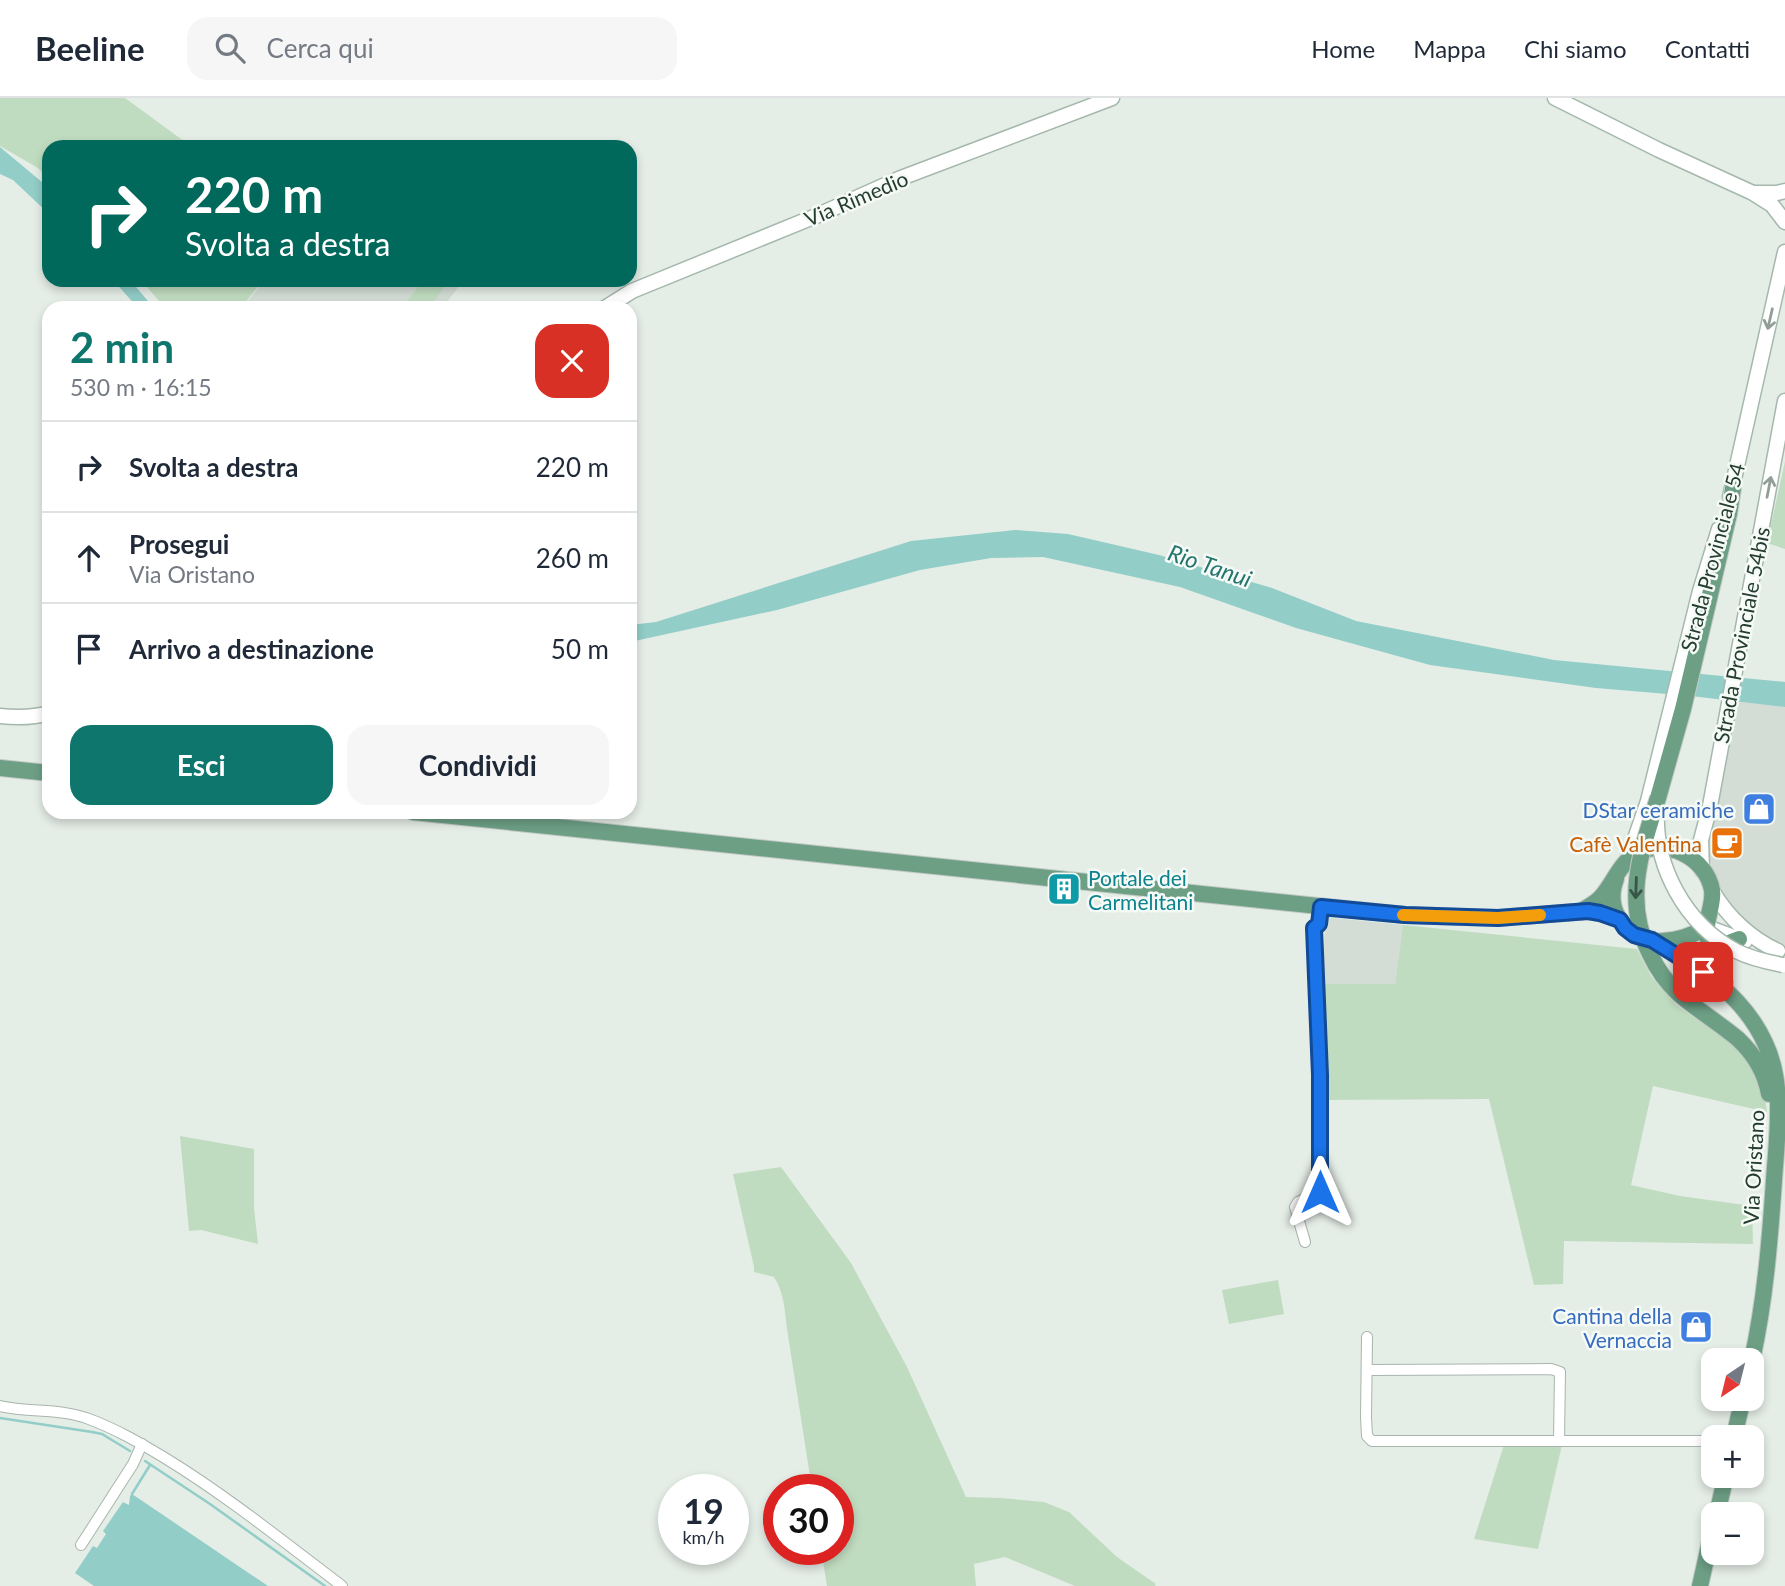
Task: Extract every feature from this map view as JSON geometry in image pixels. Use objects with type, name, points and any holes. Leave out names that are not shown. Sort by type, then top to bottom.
[{"type":"main road","name":"Via Rimedio","points":[[617,301],[632,292],[901,178],[1112,98]]},
{"type":"main road","points":[[1555,98],[1753,193],[1772,205],[1785,222]]},
{"type":"main road","points":[[1753,193],[1785,191]]},
{"type":"main road","name":"Strada Provinciale 54","points":[[1732,488],[1785,252]]},
{"type":"main road","name":"Strada Provinciale 54bis","points":[[1702,870],[1701,840],[1709,811],[1785,401]]},
{"type":"main road","points":[[1732,488],[1729,514],[1694,636],[1683,709],[1636,877],[1636,906],[1639,929],[1652,959],[1668,983],[1688,1002],[1738,1039],[1755,1059],[1763,1073],[1771,1123],[1777,1141]]},
{"type":"main road","name":"Strada Provinciale 54","points":[[1628,859],[1642,820],[1672,706],[1694,636]]},
{"type":"main road","points":[[0,716],[28,718],[42,715]]},
{"type":"main road","points":[[0,768],[42,772]]},
{"type":"main road","points":[[1658,798],[1656,825],[1664,868],[1690,912],[1726,945],[1745,955],[1783,958]]},
{"type":"main road","points":[[480,819],[1405,915],[1498,918],[1580,912],[1600,913],[1620,920]]},
{"type":"main road","points":[[1580,912],[1601,898],[1628,859],[1642,851],[1663,847],[1687,856],[1702,870],[1719,903],[1753,938],[1783,958]]},
{"type":"main road","points":[[1618,873],[1612,896],[1616,912],[1625,928],[1634,935],[1652,940],[1674,941],[1707,927]]},
{"type":"main road","points":[[1707,927],[1713,892]]},
{"type":"main road","points":[[1707,927],[1783,958]]},
{"type":"main road","name":"Via Oristano","points":[[1707,927],[1714,968],[1765,1043],[1777,1085],[1782,1123],[1777,1141],[1779,1204],[1755,1348]]},
{"type":"main road","points":[[1726,986],[1720,965],[1721,952],[1728,943],[1739,939]]},
{"type":"main road","name":"Via Oristano","points":[[1652,940],[1726,986]]},
{"type":"main road","points":[[1700,1586],[1705,1565]]},
{"type":"street","points":[[1304,1242],[1295,1207],[1298,1202],[1320,1192],[1320,1075],[1314,928],[1319,924],[1321,907]]},
{"type":"street","points":[[1367,1337],[1366,1417],[1367,1436],[1372,1441],[1701,1441]]},
{"type":"street","points":[[1367,1370],[1551,1369],[1560,1372],[1559,1441]]},
{"type":"street","points":[[0,1406],[86,1417],[113,1428],[205,1483],[342,1586]]},
{"type":"street","points":[[81,1545],[133,1464],[142,1444]]},
{"type":"shaded area","points":[[259,287],[458,287],[448,301],[248,301]]},
{"type":"shaded area","points":[[1735,701],[1785,707],[1785,946],[1773,943],[1743,924],[1716,882],[1708,855]]},
{"type":"shaded area","points":[[1325,917],[1403,925],[1395,984],[1323,984]]},
{"type":"green space","points":[[0,98],[125,98],[182,140],[42,140],[42,172],[0,146]]},
{"type":"green space","points":[[147,287],[258,287],[246,301],[159,301]]},
{"type":"green space","points":[[418,287],[444,287],[434,301],[408,301]]},
{"type":"green space","points":[[1785,461],[1785,549],[1767,543]]},
{"type":"green space","points":[[1403,925],[1637,949],[1651,976],[1676,1005],[1722,1036],[1755,1067],[1764,1092],[1767,1112],[1653,1086],[1631,1185],[1680,1196],[1752,1206],[1753,1244],[1564,1241],[1563,1284],[1534,1285],[1489,1099],[1324,1100],[1323,984],[1395,984]]},
{"type":"green space","points":[[180,1136],[254,1149],[254,1208],[258,1244],[201,1230],[189,1231]]},
{"type":"green space","points":[[781,1167],[851,1263],[907,1367],[966,1497],[1044,1502],[1069,1512],[1117,1557],[1156,1584],[1155,1586],[1075,1586],[1005,1557],[974,1564],[976,1586],[827,1586],[824,1565],[854,1565],[854,1474],[810,1474],[782,1296],[774,1277],[754,1272],[733,1174]]},
{"type":"green space","points":[[1278,1280],[1284,1314],[1229,1324],[1222,1290]]},
{"type":"green space","points":[[1504,1445],[1562,1445],[1538,1549],[1474,1539]]},
{"type":"water","points":[[0,147],[42,182],[42,207],[13,180],[0,174]]},
{"type":"water","points":[[119,287],[136,287],[148,301],[132,301]]},
{"type":"water","points":[[1015,530],[1068,534],[1159,555],[1272,588],[1356,621],[1554,660],[1785,682],[1785,707],[1596,688],[1430,665],[1296,628],[1180,587],[1043,557],[991,558],[920,570],[777,610],[637,640],[637,624],[656,622],[911,541]]},
{"type":"water","points":[[132,1494],[268,1586],[94,1586],[75,1573],[93,1546],[97,1548],[106,1534],[103,1531],[123,1502],[129,1505]]},
{"type":"waterway","points":[[0,1418],[102,1434],[130,1451]]},
{"type":"waterway","points":[[145,1461],[325,1586]]},
{"type":"waterway","points":[[132,1494],[150,1465]]},
{"type":"slow traffic","points":[[1403,915],[1498,918],[1540,915]]},
{"type":"place","name":"DStar ceramiche","points":[[1759,809]]},
{"type":"place","name":"Cafè Valentina","points":[[1727,843]]},
{"type":"place","name":"Portale dei Carmelitani","points":[[1064,889]]},
{"type":"place","name":"Cantina della Vernaccia","points":[[1696,1327]]},
{"type":"route","points":[[1320,1192],[1320,1075],[1314,928],[1319,924],[1321,907],[1405,915],[1498,918],[1588,911],[1600,913],[1620,920],[1634,935],[1652,940],[1703,972]]},
{"type":"water label","name":"Rio Tanui","points":[[1210,565]]}]
